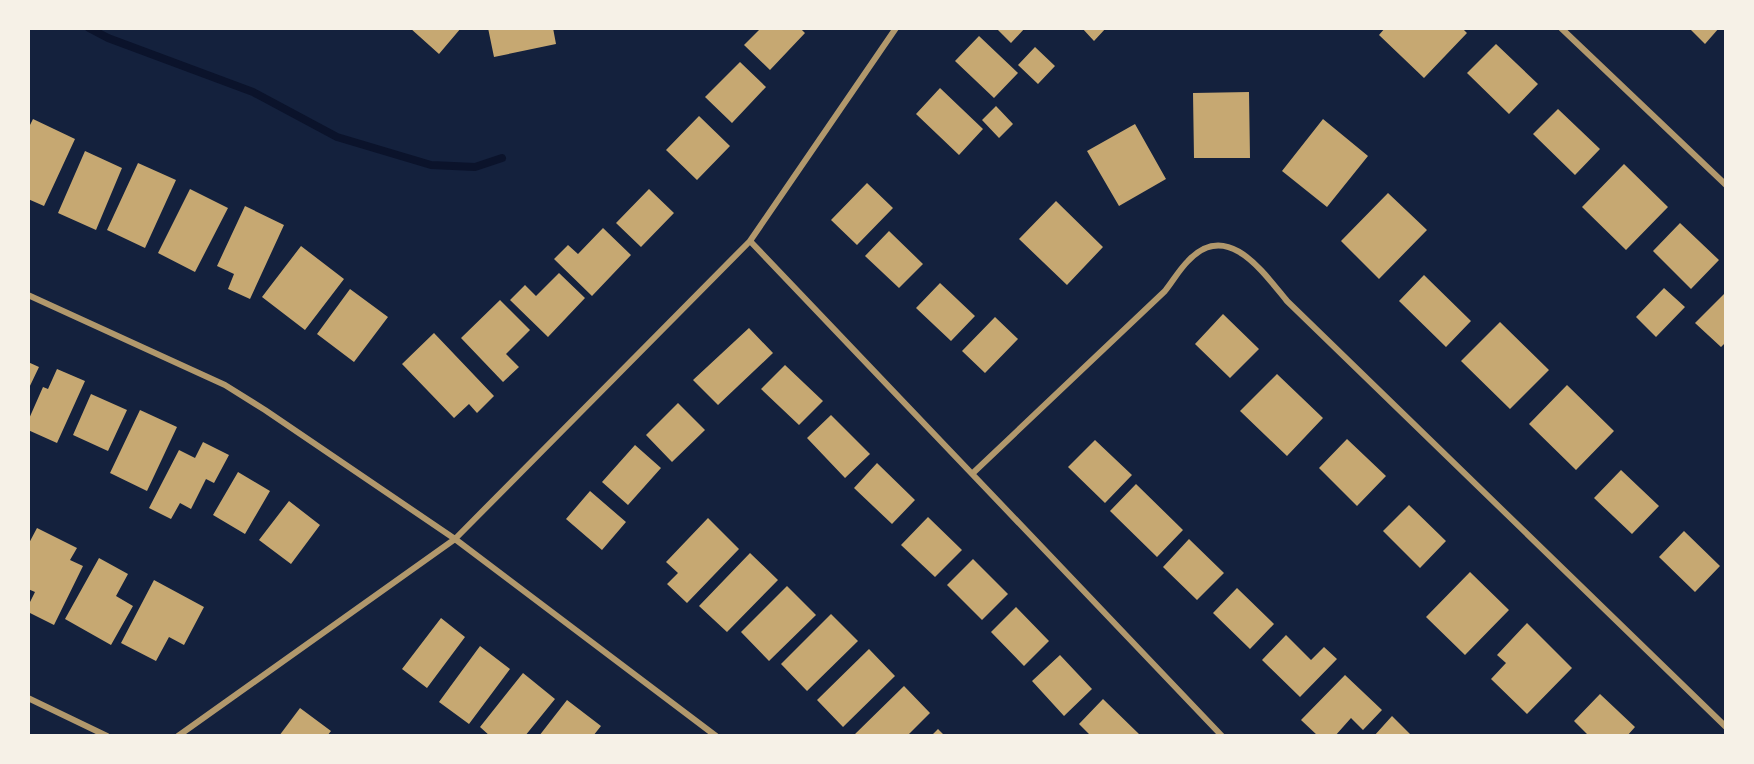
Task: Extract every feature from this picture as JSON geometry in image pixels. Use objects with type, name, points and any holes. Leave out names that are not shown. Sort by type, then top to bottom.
[{"type":"street","points":[[178,735],[455,539],[750,241],[896,28]]},
{"type":"street","points":[[1561,28],[1725,185]]},
{"type":"street","points":[[750,241],[1222,735]]},
{"type":"street","points":[[973,473],[1165,291],[1188,261],[1203,249],[1222,245],[1242,253],[1259,267],[1287,301],[1725,727]]},
{"type":"street","points":[[28,295],[225,385],[455,539],[716,735]]},
{"type":"street","points":[[28,698],[107,735]]},
{"type":"building","points":[[410,28],[461,28],[439,54]]},
{"type":"building","points":[[488,28],[553,28],[556,44],[494,57]]},
{"type":"building","points":[[761,28],[800,28],[805,33],[770,70],[744,45]]},
{"type":"building","points":[[996,28],[1025,28],[1011,43]]},
{"type":"building","points":[[1082,28],[1106,28],[1094,41]]},
{"type":"building","points":[[1385,28],[1462,28],[1467,33],[1424,78],[1379,35]]},
{"type":"building","points":[[1689,28],[1719,28],[1705,44]]},
{"type":"building","points":[[979,36],[1018,73],[994,98],[955,61]]},
{"type":"building","points":[[1496,44],[1538,84],[1509,114],[1467,73]]},
{"type":"building","points":[[1035,47],[1055,66],[1038,84],[1018,65]]},
{"type":"building","points":[[740,62],[766,87],[732,123],[705,97]]},
{"type":"building","points":[[940,88],[983,129],[959,155],[916,114]]},
{"type":"building","points":[[1249,92],[1250,158],[1194,158],[1193,93]]},
{"type":"building","points":[[996,106],[1013,124],[999,138],[982,120]]},
{"type":"building","points":[[1558,109],[1600,149],[1575,175],[1533,134]]},
{"type":"building","points":[[699,116],[730,146],[697,180],[666,150]]},
{"type":"building","points":[[33,119],[75,139],[44,206],[28,199],[28,129]]},
{"type":"building","points":[[1323,119],[1368,156],[1327,207],[1282,171]]},
{"type":"building","points":[[1135,124],[1166,179],[1119,206],[1087,151]]},
{"type":"building","points":[[85,151],[122,168],[96,230],[58,213]]},
{"type":"building","points":[[138,163],[176,180],[145,248],[107,230]]},
{"type":"building","points":[[1624,164],[1668,207],[1626,250],[1582,207]]},
{"type":"building","points":[[867,183],[893,208],[857,245],[831,220]]},
{"type":"building","points":[[190,189],[228,208],[195,272],[158,253]]},
{"type":"building","points":[[649,189],[674,213],[641,247],[616,223]]},
{"type":"building","points":[[1388,193],[1427,230],[1379,279],[1341,241]]},
{"type":"building","points":[[1056,201],[1103,247],[1067,285],[1019,239]]},
{"type":"building","points":[[245,206],[284,225],[250,299],[228,289],[234,274],[217,266]]},
{"type":"building","points":[[1680,223],[1719,260],[1691,289],[1653,251]]},
{"type":"building","points":[[603,228],[631,255],[592,296],[554,259],[568,245],[578,254]]},
{"type":"building","points":[[889,231],[923,264],[899,288],[865,256]]},
{"type":"building","points":[[301,246],[344,279],[305,330],[262,297]]},
{"type":"building","points":[[559,273],[585,298],[548,337],[510,300],[525,285],[536,296]]},
{"type":"building","points":[[1424,275],[1471,321],[1446,347],[1399,301]]},
{"type":"building","points":[[940,283],[975,316],[951,341],[916,308]]},
{"type":"building","points":[[1664,288],[1685,307],[1656,337],[1636,317]]},
{"type":"building","points":[[350,289],[388,317],[354,362],[317,334]]},
{"type":"building","points":[[1726,292],[1726,342],[1721,347],[1695,323]]},
{"type":"building","points":[[500,300],[530,330],[506,354],[519,367],[503,382],[461,338]]},
{"type":"building","points":[[1223,314],[1259,349],[1230,378],[1195,344]]},
{"type":"building","points":[[995,317],[1018,339],[985,373],[962,351]]},
{"type":"building","points":[[1500,322],[1549,370],[1510,409],[1461,361]]},
{"type":"building","points":[[749,328],[773,353],[718,405],[693,380]]},
{"type":"building","points":[[434,333],[494,396],[477,413],[469,404],[454,418],[402,364]]},
{"type":"building","points":[[28,362],[39,367],[28,390]]},
{"type":"building","points":[[785,365],[823,401],[799,425],[761,389]]},
{"type":"building","points":[[57,369],[85,381],[57,443],[28,430],[28,421],[43,387],[48,389]]},
{"type":"building","points":[[1277,374],[1323,418],[1287,456],[1240,411]]},
{"type":"building","points":[[1567,385],[1614,431],[1576,470],[1529,424]]},
{"type":"building","points":[[91,394],[127,410],[108,451],[73,435]]},
{"type":"building","points":[[678,403],[705,430],[672,462],[646,435]]},
{"type":"building","points":[[140,410],[177,427],[147,491],[110,473]]},
{"type":"building","points":[[831,415],[870,454],[845,478],[807,438]]},
{"type":"building","points":[[1347,439],[1386,476],[1357,506],[1319,468]]},
{"type":"building","points":[[1095,440],[1132,475],[1105,503],[1068,467]]},
{"type":"building","points":[[203,442],[229,455],[214,483],[206,479],[191,509],[180,503],[171,519],[149,508],[179,450],[195,458]]},
{"type":"building","points":[[635,445],[661,468],[628,505],[602,482]]},
{"type":"building","points":[[877,463],[915,500],[892,524],[854,488]]},
{"type":"building","points":[[1621,470],[1659,506],[1632,534],[1594,498]]},
{"type":"building","points":[[238,472],[270,491],[245,534],[213,515]]},
{"type":"building","points":[[1136,484],[1183,530],[1157,557],[1110,511]]},
{"type":"building","points":[[590,491],[626,522],[602,550],[566,519]]},
{"type":"building","points":[[289,501],[320,525],[291,564],[259,540]]},
{"type":"building","points":[[1409,505],[1446,541],[1420,568],[1383,531]]},
{"type":"building","points":[[928,517],[962,550],[935,577],[901,545]]},
{"type":"building","points":[[708,518],[739,549],[687,603],[667,584],[678,573],[666,562]]},
{"type":"building","points":[[37,528],[77,548],[70,560],[83,566],[54,625],[28,612],[28,606],[35,592],[28,589],[28,545]]},
{"type":"building","points":[[1684,531],[1720,566],[1695,592],[1659,557]]},
{"type":"building","points":[[1189,539],[1224,573],[1197,600],[1163,567]]},
{"type":"building","points":[[750,553],[778,580],[727,632],[699,606]]},
{"type":"building","points":[[99,558],[128,574],[116,596],[133,606],[111,645],[65,619]]},
{"type":"building","points":[[973,559],[1008,594],[982,620],[947,585]]},
{"type":"building","points":[[1470,572],[1509,610],[1465,655],[1426,617]]},
{"type":"building","points":[[154,580],[204,607],[184,645],[169,637],[156,661],[121,643]]},
{"type":"building","points":[[787,586],[816,615],[769,661],[741,632]]},
{"type":"building","points":[[1237,588],[1274,624],[1250,649],[1213,613]]},
{"type":"building","points":[[1016,607],[1049,641],[1024,666],[991,632]]},
{"type":"building","points":[[831,614],[858,641],[807,691],[781,664]]},
{"type":"building","points":[[441,618],[465,637],[427,688],[402,669]]},
{"type":"building","points":[[1527,623],[1572,668],[1527,714],[1491,679],[1506,663],[1497,655]]},
{"type":"building","points":[[1286,635],[1311,660],[1324,647],[1337,659],[1300,697],[1262,660]]},
{"type":"building","points":[[480,646],[510,669],[469,724],[439,702]]},
{"type":"building","points":[[869,649],[895,676],[843,727],[817,700]]},
{"type":"building","points":[[1060,655],[1092,689],[1064,716],[1032,681]]},
{"type":"building","points":[[523,673],[555,699],[525,736],[490,736],[480,727]]},
{"type":"building","points":[[1345,675],[1382,710],[1363,730],[1351,718],[1335,736],[1318,736],[1301,720]]},
{"type":"building","points":[[904,686],[930,713],[907,736],[853,736]]},
{"type":"building","points":[[1600,694],[1635,727],[1627,736],[1589,736],[1574,721]]},
{"type":"building","points":[[1103,699],[1139,734],[1137,736],[1091,736],[1079,724]]},
{"type":"building","points":[[567,700],[601,726],[593,736],[539,736]]},
{"type":"building","points":[[300,708],[331,731],[327,736],[279,736]]},
{"type":"building","points":[[1392,716],[1412,736],[1374,736]]},
{"type":"building","points":[[938,729],[945,736],[931,736]]},
{"type":"waterway","points":[[89,28],[108,38],[253,92],[337,137],[431,165],[475,167],[502,158]]}]
